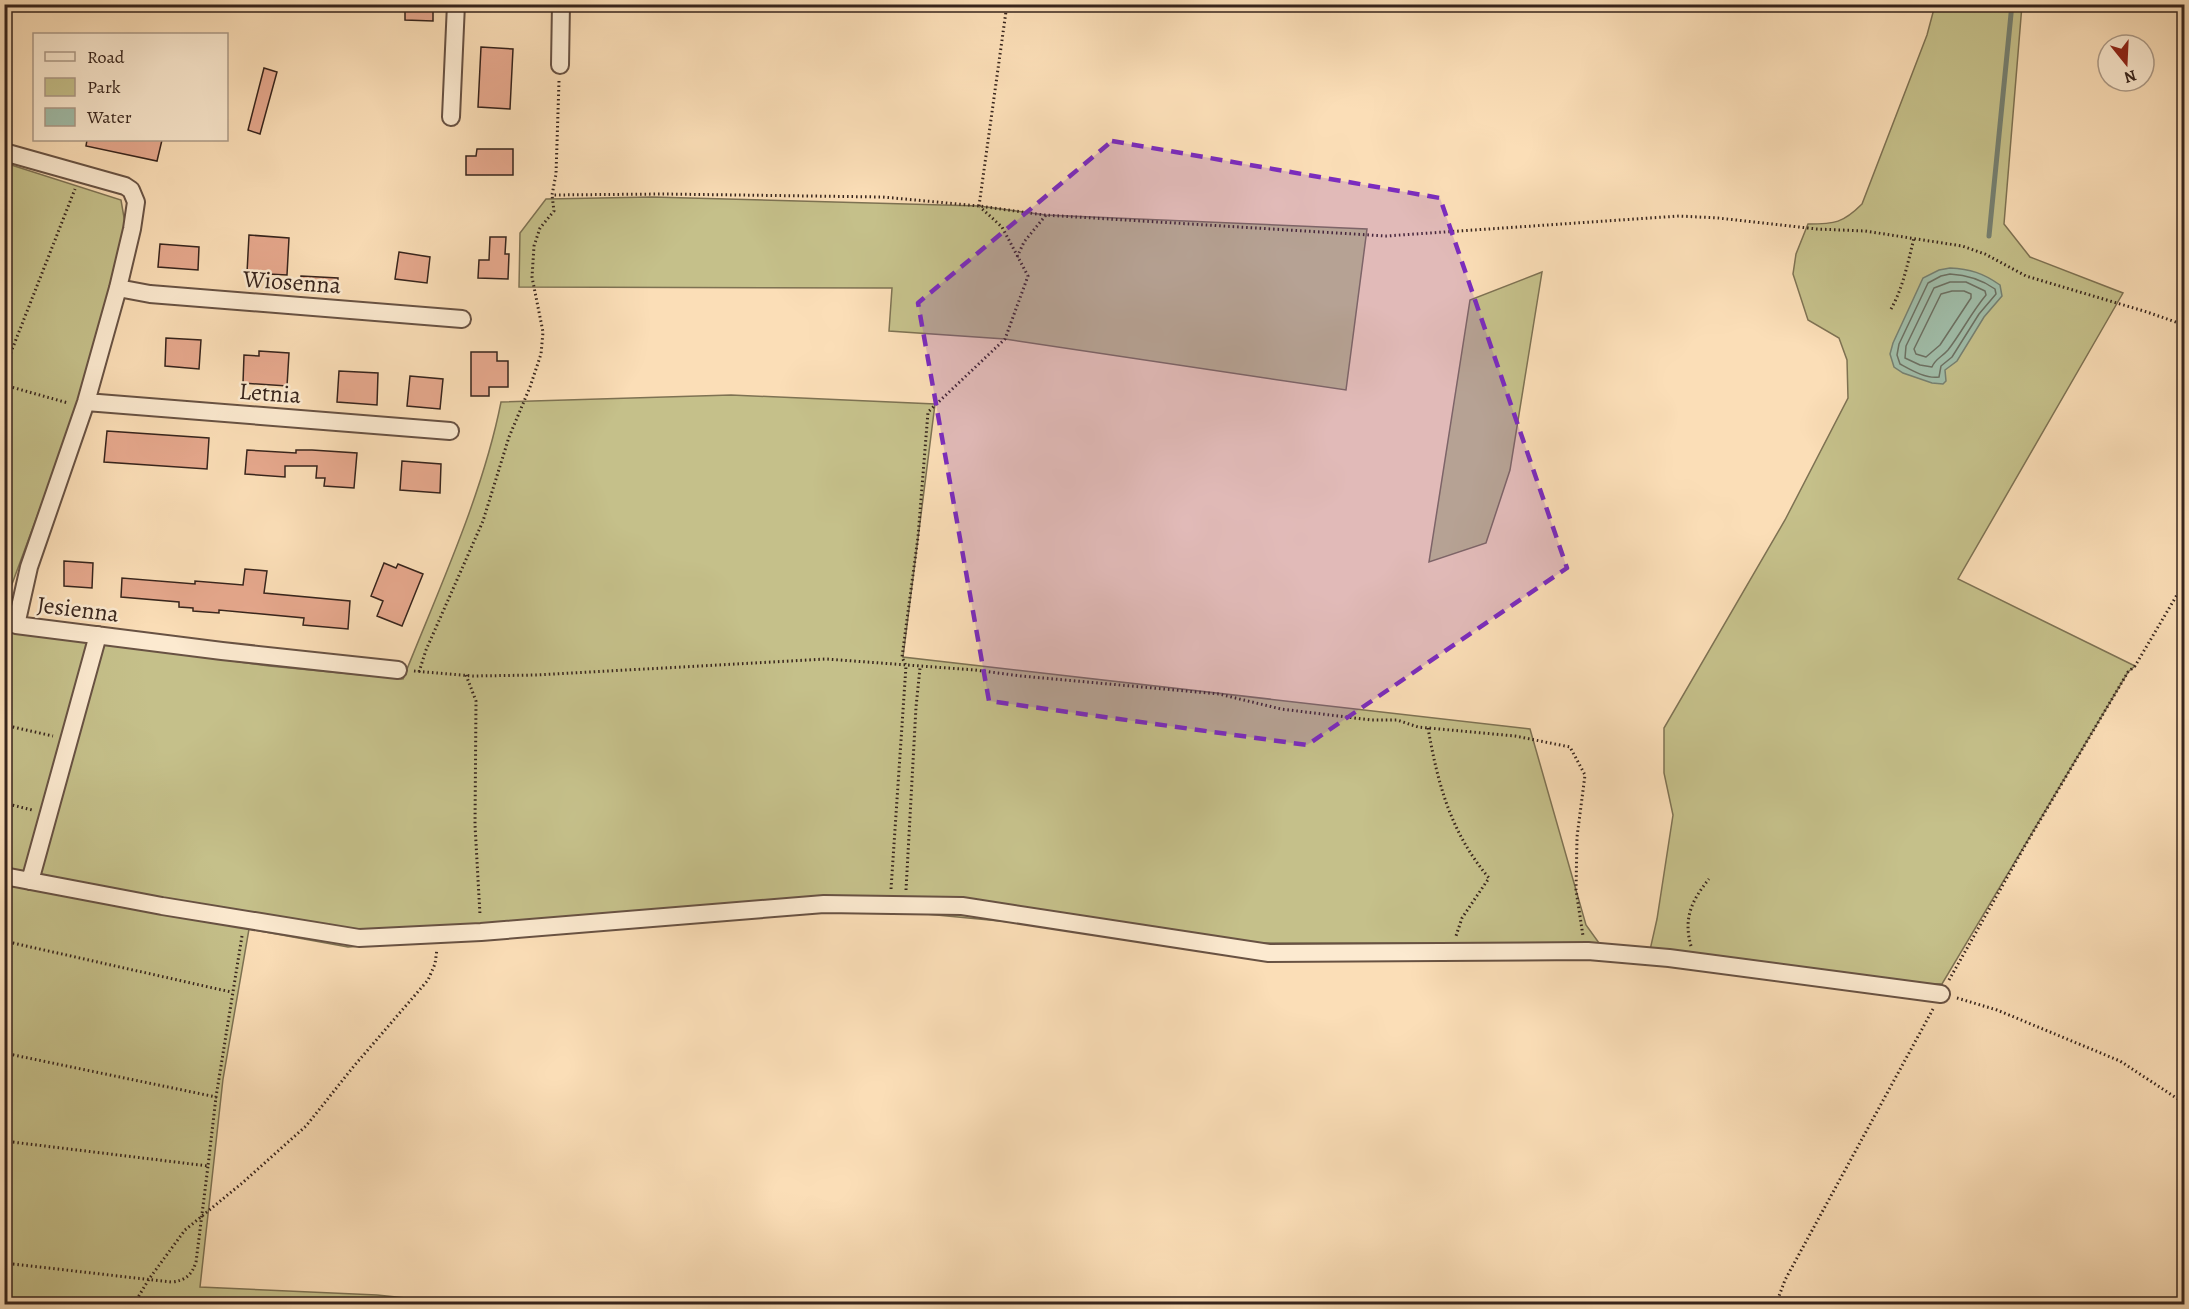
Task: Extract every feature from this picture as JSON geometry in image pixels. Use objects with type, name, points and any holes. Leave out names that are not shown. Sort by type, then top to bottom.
[{"type":"street","points":[[451,117],[456,4]]},
{"type":"street","points":[[560,65],[561,4]]},
{"type":"street","points":[[4,153],[81,173]]},
{"type":"street","name":"Jesienna","points":[[81,173],[126,186],[135,196],[136,209],[118,288],[85,405],[28,567],[16,625],[398,670]]},
{"type":"street","name":"Wiosenna","points":[[118,288],[150,294],[462,319]]},
{"type":"street","name":"Letnia","points":[[85,405],[450,431]]},
{"type":"street","points":[[30,881],[98,635]]},
{"type":"street","points":[[4,876],[359,939],[481,932],[824,904],[962,906],[1269,952],[1588,951],[1695,962],[1941,994]]},
{"type":"path","points":[[979,206],[1007,4]]},
{"type":"path","points":[[419,672],[430,640],[483,521],[509,437],[541,354],[543,332],[532,277],[534,246],[540,228],[554,211],[552,195],[556,174],[560,65]]},
{"type":"path","points":[[4,370],[81,173]]},
{"type":"path","points":[[552,195],[883,197],[1046,215],[1386,236],[1679,216],[1718,218],[1817,229],[1865,231],[1962,246],[1985,254],[2026,276],[2147,312],[2184,326]]},
{"type":"path","points":[[897,904],[906,666],[902,657],[918,537],[928,412],[1005,339],[1028,276],[1002,226],[979,206]]},
{"type":"path","points":[[1017,257],[1024,242],[1046,215]]},
{"type":"path","points":[[1891,309],[1896,301],[1914,238]]},
{"type":"path","points":[[4,385],[85,405]]},
{"type":"path","points":[[1776,1305],[1785,1280],[1941,994],[2026,844],[2128,672],[2143,654],[2184,583]]},
{"type":"path","points":[[398,670],[466,675],[537,675],[826,659],[862,661],[1219,694],[1281,709],[1371,720],[1397,720],[1428,728],[1515,736],[1570,747],[1585,775],[1576,837],[1576,890],[1580,929],[1588,951]]},
{"type":"path","points":[[897,904],[920,668]]},
{"type":"path","points":[[466,675],[476,701],[475,825],[481,932]]},
{"type":"path","points":[[4,725],[70,739]]},
{"type":"path","points":[[1428,728],[1437,777],[1454,823],[1473,859],[1489,878],[1462,918],[1451,952]]},
{"type":"path","points":[[4,803],[48,814]]},
{"type":"path","points":[[1695,962],[1687,930],[1694,897],[1709,879]]},
{"type":"path","points":[[4,1263],[178,1282],[192,1273],[196,1262],[231,992],[245,920]]},
{"type":"path","points":[[134,1305],[149,1279],[185,1230],[306,1126],[428,980],[435,964],[438,934]]},
{"type":"path","points":[[4,941],[231,992]]},
{"type":"path","points":[[1941,994],[1997,1010],[2120,1061],[2184,1103]]},
{"type":"path","points":[[4,1053],[216,1097]]},
{"type":"path","points":[[4,1141],[208,1166]]},
{"type":"path","points":[[4,1269],[14,1264]]},
{"type":"highlighted area","points":[[1112,141],[1440,198],[1567,568],[1307,745],[989,701],[918,303]]},
{"type":"green space","points":[[1935,5],[2022,5],[2004,224],[2030,257],[2123,293],[1958,579],[2135,666],[2128,672],[1942,984],[1905,983],[1650,950],[1673,815],[1664,773],[1664,728],[1785,520],[1848,398],[1847,360],[1839,338],[1808,320],[1793,274],[1796,254],[1808,224],[1825,224],[1844,219],[1862,204],[1927,35]]},
{"type":"green space","points":[[5,163],[121,200],[126,229],[76,411],[5,603]]},
{"type":"green space","points":[[652,197],[979,206],[1046,215],[1367,229],[1346,390],[1005,339],[889,331],[892,288],[519,287],[520,233],[546,199]]},
{"type":"green space","points":[[1542,272],[1510,470],[1486,543],[1429,562],[1470,300]]},
{"type":"green space","points":[[731,395],[935,404],[903,657],[1530,729],[1586,925],[1599,943],[1233,943],[884,910],[734,916],[554,934],[348,947],[249,929],[223,1079],[200,1287],[377,1295],[425,1300],[425,1304],[5,1304],[4,629],[269,666],[403,679],[471,507],[493,437],[501,402]]},
{"type":"water","points":[[1950,268],[1988,277],[2000,285],[2002,296],[1984,317],[1957,361],[1945,370],[1946,381],[1943,384],[1932,383],[1903,373],[1894,367],[1890,354],[1923,278],[1939,270]]},
{"type":"building","points":[[405,4],[433,4],[433,21],[405,20]]},
{"type":"building","points":[[481,47],[513,49],[510,109],[478,107]]},
{"type":"building","points":[[264,68],[277,72],[260,134],[248,130]]},
{"type":"building","points":[[87,141],[162,141],[157,161],[86,146]]},
{"type":"building","points":[[477,149],[513,149],[513,175],[466,175],[466,156],[476,156]]},
{"type":"building","points":[[249,235],[289,238],[287,275],[247,273]]},
{"type":"building","points":[[490,237],[506,237],[505,254],[509,254],[508,279],[478,278],[479,260],[489,260]]},
{"type":"building","points":[[160,244],[199,247],[198,270],[158,267]]},
{"type":"building","points":[[399,252],[430,257],[427,283],[395,279]]},
{"type":"building","points":[[301,276],[338,278],[337,291],[300,289]]},
{"type":"building","points":[[166,338],[201,340],[199,369],[165,366]]},
{"type":"building","points":[[259,351],[289,353],[287,386],[243,383],[244,355],[259,356]]},
{"type":"building","points":[[471,352],[497,352],[497,361],[508,361],[508,387],[489,387],[489,396],[471,396]]},
{"type":"building","points":[[339,371],[378,373],[377,405],[337,402]]},
{"type":"building","points":[[410,376],[443,379],[440,409],[407,406]]},
{"type":"building","points":[[107,431],[209,438],[207,469],[104,462]]},
{"type":"building","points":[[247,450],[357,453],[354,488],[324,486],[325,478],[316,478],[317,466],[285,466],[285,477],[245,474]]},
{"type":"building","points":[[402,461],[441,464],[440,493],[400,490]]},
{"type":"building","points":[[64,561],[93,563],[92,588],[64,586]]},
{"type":"building","points":[[384,563],[396,568],[398,564],[423,574],[402,626],[377,616],[383,601],[371,596]]},
{"type":"building","points":[[245,569],[267,571],[264,593],[350,601],[348,629],[303,625],[304,618],[219,610],[219,613],[193,611],[193,608],[179,607],[179,602],[121,597],[122,578],[243,585]]},
{"type":"waterway","points":[[1989,236],[2012,4]]}]
